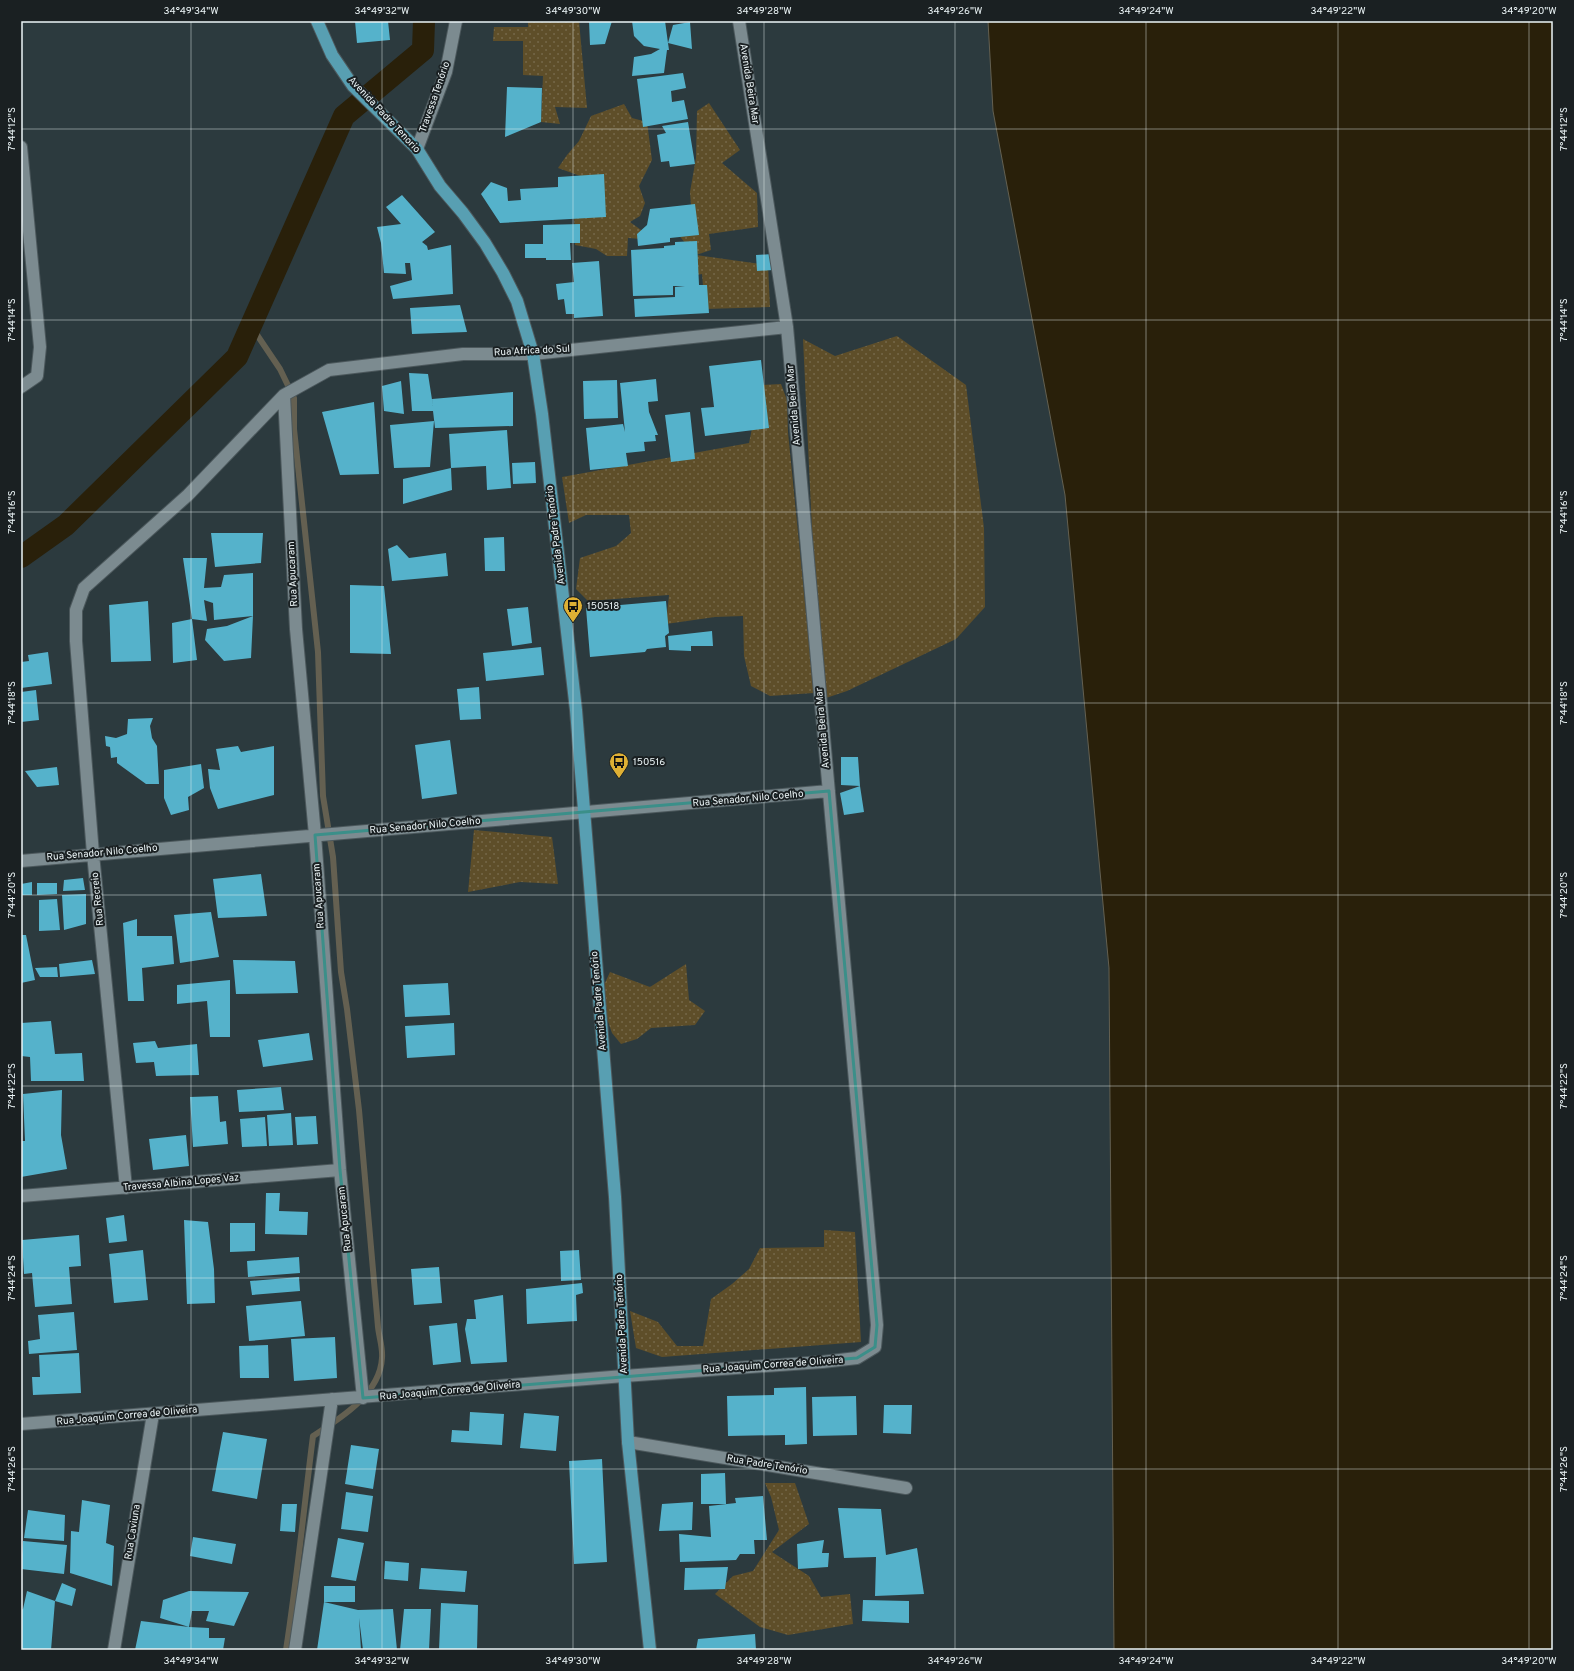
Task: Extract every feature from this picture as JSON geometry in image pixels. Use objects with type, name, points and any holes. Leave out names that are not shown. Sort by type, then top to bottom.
[{"type":"main road","name":"Avenida Padre Tenorio","points":[[317,21],[337,62],[353,86],[417,149],[440,186],[463,212],[485,243],[503,272],[517,302],[533,354]]},
{"type":"main road","name":"Avenida Padre Tenório","points":[[533,354],[542,414],[576,710],[615,1198],[628,1442],[650,1650]]},
{"type":"street","name":"Travessa Tenório","points":[[417,149],[446,72],[456,21]]},
{"type":"street","name":"Avenida Beira Mar","points":[[739,21],[787,327],[877,1325],[875,1347]]},
{"type":"street","points":[[21,147],[40,347],[37,376],[21,387]]},
{"type":"street","name":"Rua Africa do Sul","points":[[76,610],[84,588],[188,495],[284,395],[329,370],[463,354],[533,354],[787,327]]},
{"type":"street","name":"Rua Apucaram","points":[[284,395],[296,629],[315,835],[340,1170],[363,1398]]},
{"type":"street","name":"Rua Recreio","points":[[76,610],[76,641],[93,854],[126,1188]]},
{"type":"street","name":"Rua Senador Nilo Coelho","points":[[21,860],[828,791]]},
{"type":"street","name":"Travessa Albina Lopes Vaz","points":[[21,1196],[340,1170]]},
{"type":"street","name":"Rua Joaquim Correa de Oliveira","points":[[21,1424],[857,1358],[875,1347]]},
{"type":"street","points":[[295,1650],[332,1399]]},
{"type":"street","name":"Rua Caviuna","points":[[114,1650],[152,1414]]},
{"type":"street","name":"Rua Padre Tenório","points":[[628,1442],[906,1488]]},
{"type":"highlighted area","points":[[829,791],[877,1325],[875,1347],[857,1358],[363,1398],[340,1170],[315,835]]},
{"type":"shaded area","points":[[528,21],[579,21],[587,108],[555,107],[560,124],[541,122],[543,76],[523,75],[523,41],[493,41],[494,27],[528,27]]},
{"type":"shaded area","points":[[988,21],[1553,21],[1553,1650],[1114,1650],[1109,968],[1065,495],[993,111]]},
{"type":"shaded area","points":[[709,103],[740,150],[722,163],[757,193],[758,227],[709,234],[711,250],[696,255],[768,265],[770,307],[705,309],[702,274],[682,278],[695,255],[677,233],[693,231],[690,192],[696,158],[697,111]]},
{"type":"shaded area","points":[[624,104],[632,118],[647,122],[652,160],[639,186],[645,203],[640,216],[630,222],[655,240],[628,238],[627,256],[607,256],[596,249],[575,245],[574,213],[586,178],[558,168],[579,141],[591,116]]},
{"type":"shaded area","points":[[897,336],[966,385],[984,528],[985,607],[956,639],[847,691],[820,700],[803,339],[835,356]]},
{"type":"shaded area","points":[[781,384],[787,400],[788,432],[814,693],[770,696],[751,686],[744,656],[743,616],[715,617],[666,624],[669,595],[588,601],[576,589],[580,558],[616,546],[631,533],[629,515],[586,515],[569,523],[562,477],[749,443],[761,385]]},
{"type":"shaded area","points":[[474,830],[552,837],[558,884],[520,882],[468,892]]},
{"type":"shaded area","points":[[686,964],[689,1000],[705,1011],[695,1025],[651,1028],[637,1039],[621,1044],[612,1033],[599,996],[610,972],[650,987]]},
{"type":"shaded area","points":[[824,1230],[855,1232],[861,1342],[662,1357],[636,1348],[630,1311],[658,1322],[677,1346],[703,1346],[711,1299],[732,1284],[749,1269],[760,1248],[824,1247]]},
{"type":"shaded area","points":[[765,1483],[795,1483],[809,1524],[772,1552],[809,1576],[821,1597],[850,1594],[853,1624],[788,1635],[760,1627],[715,1594],[733,1576],[753,1571],[779,1530],[771,1497]]},
{"type":"building","points":[[355,21],[388,21],[390,40],[357,43]]},
{"type":"building","points":[[589,21],[612,21],[605,44],[590,45]]},
{"type":"building","points":[[632,21],[665,21],[669,50],[667,50],[664,73],[632,76],[634,57],[651,54],[660,49],[644,46],[634,36]]},
{"type":"building","points":[[690,22],[692,49],[668,43],[673,25]]},
{"type":"building","points":[[683,73],[686,88],[671,91],[672,102],[684,100],[688,119],[643,127],[637,79]]},
{"type":"building","points":[[507,87],[542,88],[541,122],[505,137]]},
{"type":"building","points":[[688,122],[695,164],[670,167],[669,161],[661,162],[657,135],[666,133],[662,126]]},
{"type":"building","points":[[604,174],[606,217],[500,223],[481,194],[491,182],[507,188],[508,201],[521,200],[520,189],[558,187],[558,177]]},
{"type":"building","points":[[402,195],[435,232],[422,242],[427,246],[428,250],[451,245],[453,294],[393,299],[390,286],[412,280],[410,263],[405,263],[406,274],[384,273],[381,243],[377,227],[401,224],[386,207]]},
{"type":"building","points":[[695,204],[699,235],[670,238],[670,242],[638,246],[637,234],[647,225],[650,209]]},
{"type":"building","points":[[580,224],[580,243],[570,243],[571,260],[525,258],[525,244],[543,244],[543,225]]},
{"type":"building","points":[[697,241],[699,285],[707,285],[709,313],[635,317],[634,299],[675,297],[675,287],[685,286],[673,286],[673,295],[633,296],[631,250],[664,248],[664,246],[675,245],[675,242]]},
{"type":"building","points":[[772,254],[773,270],[757,271],[756,255]]},
{"type":"building","points":[[599,261],[603,316],[574,318],[574,314],[566,314],[564,299],[558,300],[556,284],[574,282],[572,263]]},
{"type":"building","points":[[460,305],[467,332],[412,334],[410,308]]},
{"type":"building","points":[[761,360],[769,428],[705,436],[701,408],[714,407],[709,366]]},
{"type":"building","points":[[409,373],[428,374],[433,406],[432,399],[513,392],[513,426],[435,428],[433,411],[412,411]]},
{"type":"building","points":[[656,379],[658,401],[648,402],[649,412],[658,435],[655,435],[656,441],[644,442],[645,451],[626,453],[628,466],[590,470],[586,428],[623,424],[625,432],[620,383]]},
{"type":"building","points":[[617,380],[618,418],[584,419],[583,381]]},
{"type":"building","points":[[401,381],[404,414],[384,411],[382,386]]},
{"type":"building","points":[[374,402],[379,474],[340,475],[322,412]]},
{"type":"building","points":[[690,412],[695,459],[671,462],[665,415]]},
{"type":"building","points":[[434,421],[430,467],[394,468],[390,425]]},
{"type":"building","points":[[507,430],[511,488],[487,490],[486,466],[451,468],[449,434]]},
{"type":"building","points":[[535,462],[536,483],[513,484],[512,463]]},
{"type":"building","points":[[451,468],[452,490],[403,504],[403,479]]},
{"type":"building","points":[[211,533],[263,533],[261,563],[215,567]]},
{"type":"building","points":[[504,537],[505,571],[485,571],[484,538]]},
{"type":"building","points":[[397,545],[409,558],[446,553],[448,576],[392,581],[388,549]]},
{"type":"building","points":[[183,558],[207,558],[204,588],[221,587],[224,575],[253,573],[253,616],[214,620],[213,603],[204,600],[207,621],[192,619]]},
{"type":"building","points":[[350,585],[384,586],[391,654],[350,653]]},
{"type":"building","points":[[148,601],[151,661],[111,662],[109,605]]},
{"type":"building","points":[[666,601],[669,633],[665,636],[666,647],[647,649],[645,652],[590,657],[586,608]]},
{"type":"building","points":[[528,607],[532,643],[512,646],[507,609]]},
{"type":"building","points":[[253,616],[251,658],[224,661],[205,640],[207,629],[227,626]]},
{"type":"building","points":[[192,619],[197,660],[173,663],[172,623]]},
{"type":"building","points":[[712,631],[713,646],[691,646],[691,651],[669,650],[668,636]]},
{"type":"building","points":[[541,647],[544,675],[486,681],[483,653]]},
{"type":"building","points":[[48,652],[52,684],[21,688],[21,662],[29,661],[28,655]]},
{"type":"building","points":[[479,687],[481,719],[460,720],[457,689]]},
{"type":"building","points":[[36,690],[39,720],[21,722],[21,692]]},
{"type":"building","points":[[153,718],[150,726],[152,738],[157,746],[159,784],[146,784],[117,763],[117,757],[111,758],[110,747],[106,746],[105,736],[116,738],[127,734],[128,719]]},
{"type":"building","points":[[450,740],[457,794],[422,799],[415,745]]},
{"type":"building","points":[[238,746],[241,752],[274,746],[274,795],[218,809],[210,788],[208,769],[220,770],[216,749]]},
{"type":"building","points":[[841,757],[858,757],[860,786],[841,785]]},
{"type":"building","points":[[201,764],[204,788],[188,797],[189,810],[171,815],[164,798],[164,770]]},
{"type":"building","points":[[57,767],[59,785],[37,787],[25,771]]},
{"type":"building","points":[[860,786],[864,812],[844,815],[840,793]]},
{"type":"building","points":[[261,874],[267,916],[218,918],[213,879]]},
{"type":"building","points":[[83,878],[85,890],[63,891],[64,880]]},
{"type":"building","points":[[32,882],[32,895],[21,895],[21,884]]},
{"type":"building","points":[[37,883],[57,883],[57,894],[37,895]]},
{"type":"building","points":[[86,894],[86,924],[64,930],[62,895]]},
{"type":"building","points":[[57,899],[60,930],[39,931],[39,900]]},
{"type":"building","points":[[211,912],[219,957],[180,963],[174,915]]},
{"type":"building","points":[[137,919],[137,936],[172,936],[174,964],[142,968],[144,1001],[128,1001],[123,923]]},
{"type":"building","points":[[21,935],[26,935],[35,980],[21,983]]},
{"type":"building","points":[[92,960],[95,974],[60,977],[59,964]]},
{"type":"building","points":[[233,960],[295,961],[298,993],[236,994]]},
{"type":"building","points":[[57,967],[58,977],[40,977],[35,968]]},
{"type":"building","points":[[230,980],[230,1037],[210,1037],[207,1001],[177,1004],[177,985]]},
{"type":"building","points":[[448,983],[450,1015],[405,1017],[403,985]]},
{"type":"building","points":[[51,1021],[55,1054],[82,1053],[84,1081],[31,1081],[30,1057],[21,1056],[21,1023]]},
{"type":"building","points":[[454,1023],[455,1055],[407,1058],[405,1026]]},
{"type":"building","points":[[309,1033],[313,1060],[263,1067],[258,1040]]},
{"type":"building","points":[[155,1041],[158,1048],[197,1044],[199,1075],[156,1076],[154,1062],[136,1063],[133,1043]]},
{"type":"building","points":[[281,1087],[284,1110],[239,1112],[237,1090]]},
{"type":"building","points":[[62,1090],[61,1135],[67,1169],[21,1177],[21,1141],[25,1141],[23,1094]]},
{"type":"building","points":[[218,1096],[220,1122],[226,1121],[228,1144],[193,1147],[190,1097]]},
{"type":"building","points":[[291,1113],[293,1145],[269,1146],[267,1115]]},
{"type":"building","points":[[316,1116],[318,1144],[297,1145],[295,1117]]},
{"type":"building","points":[[265,1117],[267,1146],[242,1147],[240,1119]]},
{"type":"building","points":[[186,1135],[189,1166],[153,1170],[149,1139]]},
{"type":"building","points":[[266,1193],[280,1193],[279,1211],[308,1212],[307,1235],[265,1234]]},
{"type":"building","points":[[124,1215],[127,1241],[109,1243],[106,1218]]},
{"type":"building","points":[[184,1220],[208,1222],[214,1269],[215,1303],[187,1304]]},
{"type":"building","points":[[230,1223],[255,1223],[255,1251],[230,1252]]},
{"type":"building","points":[[79,1235],[81,1266],[69,1267],[72,1304],[35,1307],[32,1273],[24,1274],[22,1240]]},
{"type":"building","points":[[143,1250],[148,1300],[114,1303],[109,1254]]},
{"type":"building","points":[[579,1250],[581,1280],[561,1281],[560,1251]]},
{"type":"building","points":[[299,1257],[300,1273],[248,1277],[247,1261]]},
{"type":"building","points":[[439,1267],[442,1303],[414,1305],[411,1269]]},
{"type":"building","points":[[299,1277],[300,1291],[252,1295],[250,1281]]},
{"type":"building","points":[[582,1283],[583,1293],[576,1295],[577,1321],[527,1324],[526,1289]]},
{"type":"building","points":[[503,1295],[507,1362],[471,1364],[465,1329],[467,1319],[476,1319],[474,1300]]},
{"type":"building","points":[[301,1301],[305,1336],[249,1341],[246,1306]]},
{"type":"building","points":[[74,1312],[77,1350],[29,1354],[28,1341],[40,1339],[38,1315]]},
{"type":"building","points":[[457,1323],[461,1362],[433,1365],[429,1326]]},
{"type":"building","points":[[335,1337],[337,1378],[294,1381],[291,1339]]},
{"type":"building","points":[[268,1345],[269,1378],[240,1378],[239,1346]]},
{"type":"building","points":[[79,1353],[81,1393],[33,1395],[32,1377],[40,1377],[39,1355]]},
{"type":"building","points":[[806,1387],[807,1444],[785,1445],[785,1435],[728,1436],[727,1396],[774,1395],[774,1388]]},
{"type":"building","points":[[856,1396],[857,1435],[813,1436],[812,1397]]},
{"type":"building","points":[[884,1405],[912,1405],[911,1434],[883,1433]]},
{"type":"building","points":[[470,1412],[504,1414],[502,1445],[451,1442],[452,1430],[469,1431]]},
{"type":"building","points":[[524,1413],[559,1416],[556,1451],[520,1448]]},
{"type":"building","points":[[223,1432],[267,1439],[257,1499],[212,1491]]},
{"type":"building","points":[[351,1445],[379,1449],[373,1489],[345,1484]]},
{"type":"building","points":[[602,1459],[607,1562],[574,1564],[569,1461]]},
{"type":"building","points":[[725,1473],[726,1504],[701,1504],[701,1474]]},
{"type":"building","points":[[346,1492],[373,1496],[368,1532],[341,1529]]},
{"type":"building","points":[[763,1496],[767,1540],[754,1540],[755,1554],[740,1554],[736,1560],[680,1562],[679,1534],[711,1537],[709,1506],[736,1503],[735,1498]]},
{"type":"building","points":[[82,1500],[110,1505],[106,1543],[114,1546],[112,1586],[70,1573],[71,1531],[79,1532]]},
{"type":"building","points":[[693,1502],[692,1530],[659,1531],[662,1504]]},
{"type":"building","points":[[282,1504],[297,1504],[295,1532],[280,1531]]},
{"type":"building","points":[[838,1508],[881,1509],[886,1555],[917,1548],[924,1594],[875,1596],[876,1557],[844,1558]]},
{"type":"building","points":[[28,1510],[65,1515],[64,1541],[24,1538]]},
{"type":"building","points":[[193,1537],[236,1544],[232,1564],[190,1556]]},
{"type":"building","points":[[338,1538],[364,1543],[356,1581],[331,1577]]},
{"type":"building","points":[[824,1540],[822,1553],[829,1553],[828,1567],[798,1569],[797,1544]]},
{"type":"building","points":[[23,1541],[67,1545],[64,1574],[21,1569]]},
{"type":"building","points":[[385,1561],[409,1563],[408,1581],[384,1579]]},
{"type":"building","points":[[728,1567],[725,1589],[684,1590],[685,1568]]},
{"type":"building","points":[[421,1568],[467,1571],[465,1592],[419,1589]]},
{"type":"building","points":[[62,1583],[76,1589],[72,1606],[55,1601]]},
{"type":"building","points":[[324,1586],[355,1586],[355,1602],[324,1602]]},
{"type":"building","points":[[27,1591],[55,1601],[51,1650],[21,1650],[21,1610],[23,1609]]},
{"type":"building","points":[[189,1591],[249,1592],[234,1626],[206,1621],[209,1611],[192,1611],[189,1627],[160,1618],[163,1600]]},
{"type":"building","points":[[863,1600],[909,1601],[909,1623],[862,1621]]},
{"type":"building","points":[[324,1602],[358,1610],[393,1609],[397,1650],[363,1650],[359,1618],[361,1650],[317,1650]]},
{"type":"building","points":[[441,1603],[478,1605],[477,1650],[439,1650]]},
{"type":"building","points":[[404,1609],[431,1609],[429,1650],[400,1650]]},
{"type":"building","points":[[141,1621],[209,1628],[209,1638],[225,1638],[223,1650],[135,1650]]},
{"type":"building","points":[[755,1634],[756,1650],[696,1650],[698,1639]]},
{"type":"waterway","points":[[21,557],[66,525],[237,357],[344,116],[423,50],[424,21]]},
{"type":"waterway","points":[[251,326],[280,369],[294,398],[294,429],[318,652],[323,796],[333,857],[341,972],[359,1110],[378,1327],[382,1354],[380,1371],[367,1394],[347,1413],[313,1436],[286,1650]]},
{"type":"place","name":"150518","points":[[573,623]]},
{"type":"place","name":"150516","points":[[619,779]]}]
